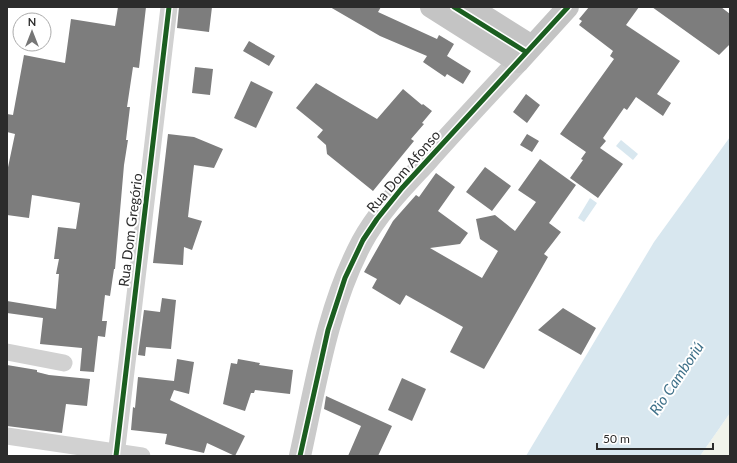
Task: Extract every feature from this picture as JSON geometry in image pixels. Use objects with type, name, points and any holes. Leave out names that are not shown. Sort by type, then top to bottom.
[{"type":"main road","points":[[431,7],[518,62]]},
{"type":"main road","points":[[470,7],[532,46]]},
{"type":"main road","name":"Rua Dom Afonso","points":[[300,456],[328,330],[345,278],[363,240],[377,219],[402,188],[568,7]]},
{"type":"street","name":"Rua Dom Gregório","points":[[116,454],[169,7]]},
{"type":"street","points":[[7,352],[64,363]]},
{"type":"street","points":[[7,436],[116,454],[142,456]]},
{"type":"shaded area","points":[[730,413],[730,456],[700,456]]},
{"type":"water","name":"Rio Camboriú","points":[[730,137],[730,413],[700,456],[526,456],[654,242]]},
{"type":"water","points":[[621,140],[638,154],[633,160],[616,146]]},
{"type":"water","points":[[590,198],[597,203],[584,222],[578,218]]},
{"type":"building","points":[[118,7],[146,7],[139,68],[133,67],[127,107],[130,107],[126,140],[128,140],[124,165],[115,269],[110,296],[105,295],[102,321],[107,321],[105,337],[98,336],[94,372],[80,371],[82,348],[40,344],[43,318],[7,313],[7,301],[56,309],[59,274],[56,274],[59,259],[54,259],[58,227],[76,229],[80,203],[32,195],[29,218],[7,215],[7,172],[15,134],[7,132],[7,114],[13,115],[24,55],[65,63],[71,19],[115,26]]},
{"type":"building","points":[[179,7],[212,7],[209,32],[177,28]]},
{"type":"building","points":[[330,7],[381,7],[378,12],[437,39],[439,35],[454,44],[447,56],[471,71],[463,84],[447,74],[445,77],[423,62],[427,56],[380,36]]},
{"type":"building","points":[[589,7],[639,7],[626,25],[680,61],[657,94],[671,103],[663,116],[636,97],[627,110],[624,108],[603,138],[606,141],[600,148],[623,164],[598,198],[570,178],[583,160],[581,159],[586,152],[560,134],[614,59],[610,56],[613,51],[579,25],[582,21],[579,19]]},
{"type":"building","points":[[652,7],[721,7],[730,14],[730,44],[719,55]]},
{"type":"building","points":[[249,41],[275,56],[269,66],[243,51]]},
{"type":"building","points":[[195,67],[213,69],[210,95],[192,93]]},
{"type":"building","points":[[251,81],[273,92],[256,128],[234,118]]},
{"type":"building","points":[[316,83],[377,119],[403,89],[422,105],[423,104],[432,111],[422,123],[424,124],[411,139],[414,141],[373,191],[327,154],[326,145],[317,137],[323,130],[296,108]]},
{"type":"building","points":[[526,94],[540,105],[527,123],[513,112]]},
{"type":"building","points":[[168,134],[194,137],[223,149],[214,168],[194,165],[188,217],[202,221],[192,250],[184,247],[183,265],[153,263]]},
{"type":"building","points":[[527,134],[539,141],[532,152],[520,145]]},
{"type":"building","points":[[540,159],[576,185],[549,223],[561,232],[544,254],[548,257],[484,369],[450,352],[463,327],[406,295],[400,305],[372,288],[377,279],[364,272],[393,221],[416,195],[419,197],[436,173],[455,187],[438,211],[468,233],[460,244],[430,248],[482,278],[498,251],[480,239],[476,219],[495,215],[515,231],[536,202],[518,190]]},
{"type":"building","points":[[485,167],[511,186],[492,211],[466,192]]},
{"type":"building","points":[[162,298],[176,300],[171,349],[146,347],[145,356],[138,355],[144,310],[160,312]]},
{"type":"building","points":[[563,308],[596,328],[581,355],[538,330]]},
{"type":"building","points":[[177,359],[194,362],[189,394],[174,390],[170,400],[245,436],[235,456],[207,443],[204,453],[165,444],[167,434],[131,430],[138,377],[174,381]]},
{"type":"building","points":[[238,359],[260,363],[259,365],[293,370],[290,394],[255,390],[254,393],[251,393],[245,411],[223,404],[231,363],[237,364]]},
{"type":"building","points":[[7,365],[37,370],[37,372],[49,375],[90,379],[87,406],[66,404],[62,433],[7,426]]},
{"type":"building","points":[[402,378],[426,389],[412,421],[388,410]]},
{"type":"building","points":[[326,396],[392,426],[378,456],[348,456],[361,426],[324,409]]},
{"type":"cycle path","points":[[116,456],[169,7]]},
{"type":"cycle path","points":[[454,7],[526,52]]},
{"type":"cycle path","points":[[300,456],[328,330],[345,278],[363,240],[377,219],[402,188],[568,7]]}]
